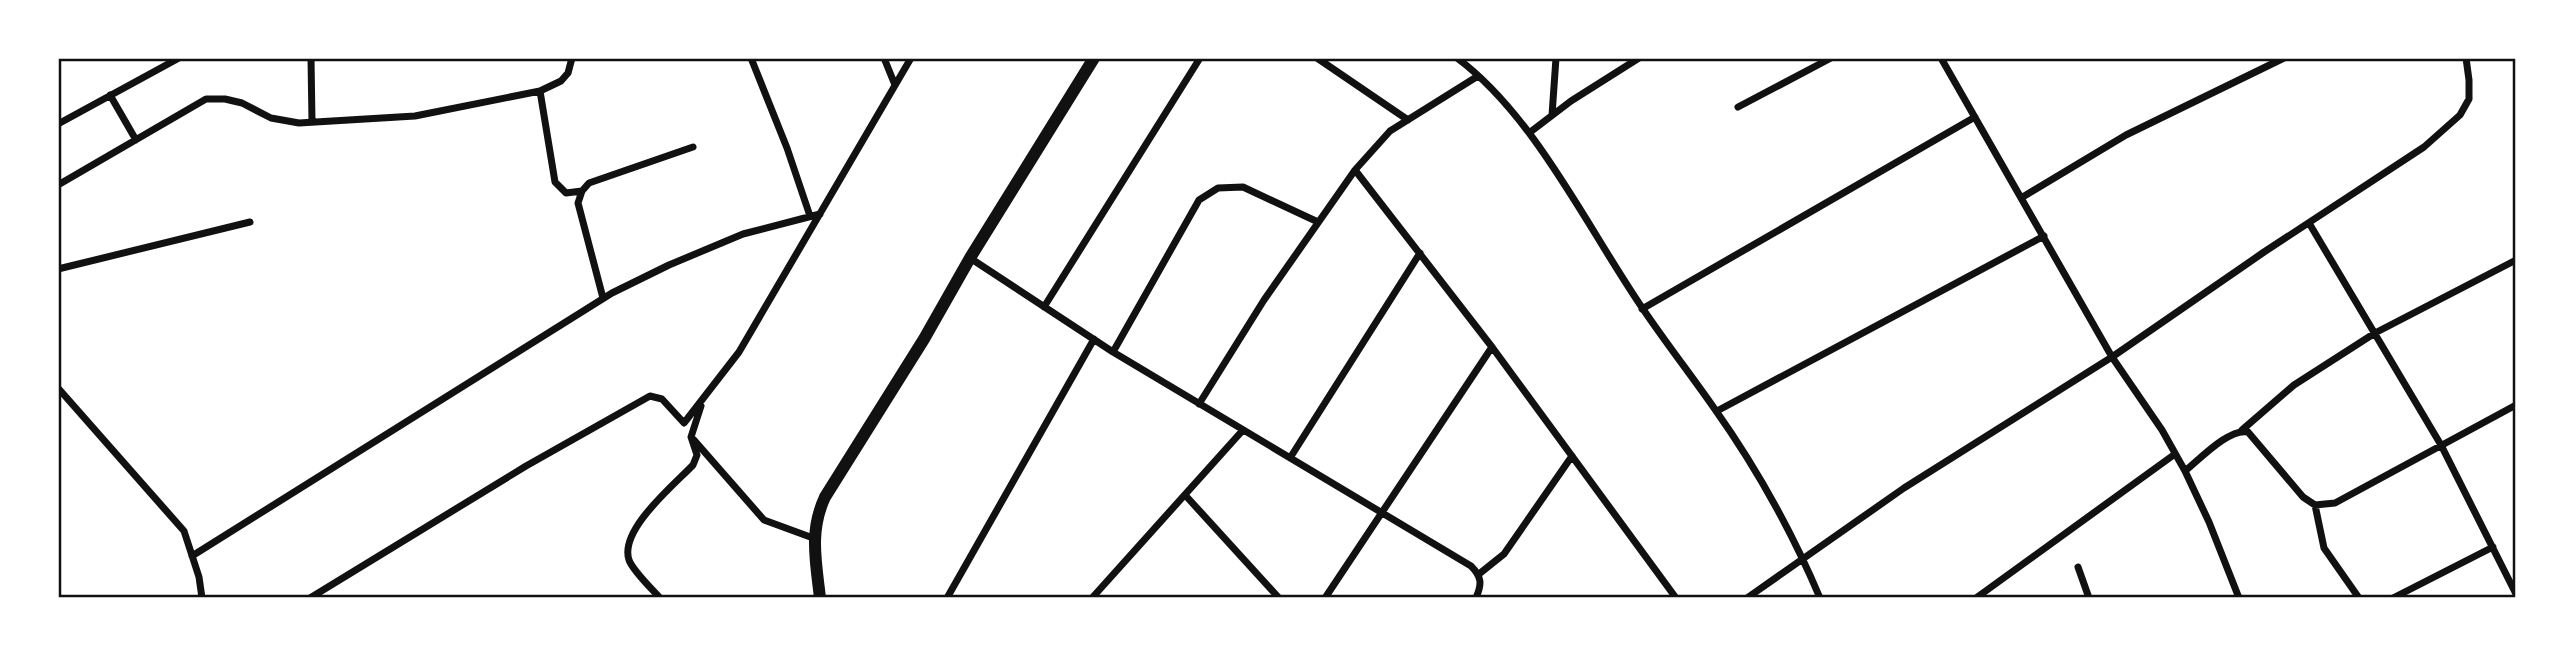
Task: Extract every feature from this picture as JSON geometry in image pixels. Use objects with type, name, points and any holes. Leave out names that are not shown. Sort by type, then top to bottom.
[{"type":"street","points":[[58,124],[179,58]]},
{"type":"street","points":[[311,58],[312,122]]},
{"type":"street","points":[[58,185],[206,99],[242,103],[271,118],[299,123],[415,116],[540,91],[561,81],[568,72],[572,58]]},
{"type":"street","points":[[751,58],[810,216]]},
{"type":"street","points":[[884,58],[895,85]]},
{"type":"street","points":[[310,598],[526,466],[650,396],[662,399],[684,424],[739,352],[911,58]]},
{"type":"street","points":[[820,598],[813,538],[817,514],[825,497],[1094,58]]},
{"type":"street","points":[[1044,307],[1200,58]]},
{"type":"street","points":[[1317,58],[1408,120]]},
{"type":"street","points":[[1457,58],[1489,85],[1529,133],[1642,309],[1717,411],[1769,495],[1820,598]]},
{"type":"street","points":[[1552,115],[1556,58]]},
{"type":"street","points":[[1529,133],[1639,58]]},
{"type":"street","points":[[1738,107],[1831,58]]},
{"type":"street","points":[[1941,58],[2112,357],[2162,430],[2185,471],[2209,522],[2239,598]]},
{"type":"street","points":[[2021,198],[2126,135],[2284,58]]},
{"type":"street","points":[[1747,598],[1904,488],[2112,357],[2424,147],[2460,115],[2469,99],[2466,58]]},
{"type":"street","points":[[1199,404],[1264,300],[1355,170],[1390,131],[1478,76]]},
{"type":"street","points":[[540,91],[555,181],[566,193],[582,191]]},
{"type":"street","points":[[110,95],[136,140]]},
{"type":"street","points":[[1642,309],[1975,117]]},
{"type":"street","points":[[603,298],[578,203],[582,191],[589,183],[693,147]]},
{"type":"street","points":[[1355,170],[1492,347],[1676,598]]},
{"type":"street","points":[[1112,352],[1199,201],[1218,188],[1243,187],[1318,222]]},
{"type":"street","points":[[192,556],[603,298],[668,265],[743,234],[820,214]]},
{"type":"street","points":[[58,270],[250,222]]},
{"type":"street","points":[[2309,223],[2441,445],[2516,594]]},
{"type":"street","points":[[1717,411],[2043,236]]},
{"type":"street","points":[[1290,458],[1420,253]]},
{"type":"street","points":[[970,258],[1112,352],[1471,566],[1479,574],[1481,586],[1476,598]]},
{"type":"street","points":[[2185,471],[2232,433],[2242,430],[2294,385],[2375,333],[2516,260]]},
{"type":"street","points":[[947,598],[1094,340]]},
{"type":"street","points":[[1325,598],[1492,347]]},
{"type":"street","points":[[58,388],[184,531],[199,577],[202,598]]},
{"type":"street","points":[[660,598],[630,562],[627,544],[635,527],[693,465],[697,455],[691,437],[702,402]]},
{"type":"street","points":[[2315,505],[2334,503],[2516,405]]},
{"type":"street","points":[[1092,598],[1243,430]]},
{"type":"street","points":[[2242,430],[2248,432],[2303,496],[2315,505],[2323,548],[2359,598]]},
{"type":"street","points":[[691,437],[764,520],[813,538]]},
{"type":"street","points":[[1976,598],[2175,454]]},
{"type":"street","points":[[1479,574],[1504,554],[1572,456]]},
{"type":"street","points":[[1186,496],[1277,598]]},
{"type":"street","points":[[2393,598],[2493,547]]},
{"type":"street","points":[[2078,568],[2089,598]]}]
